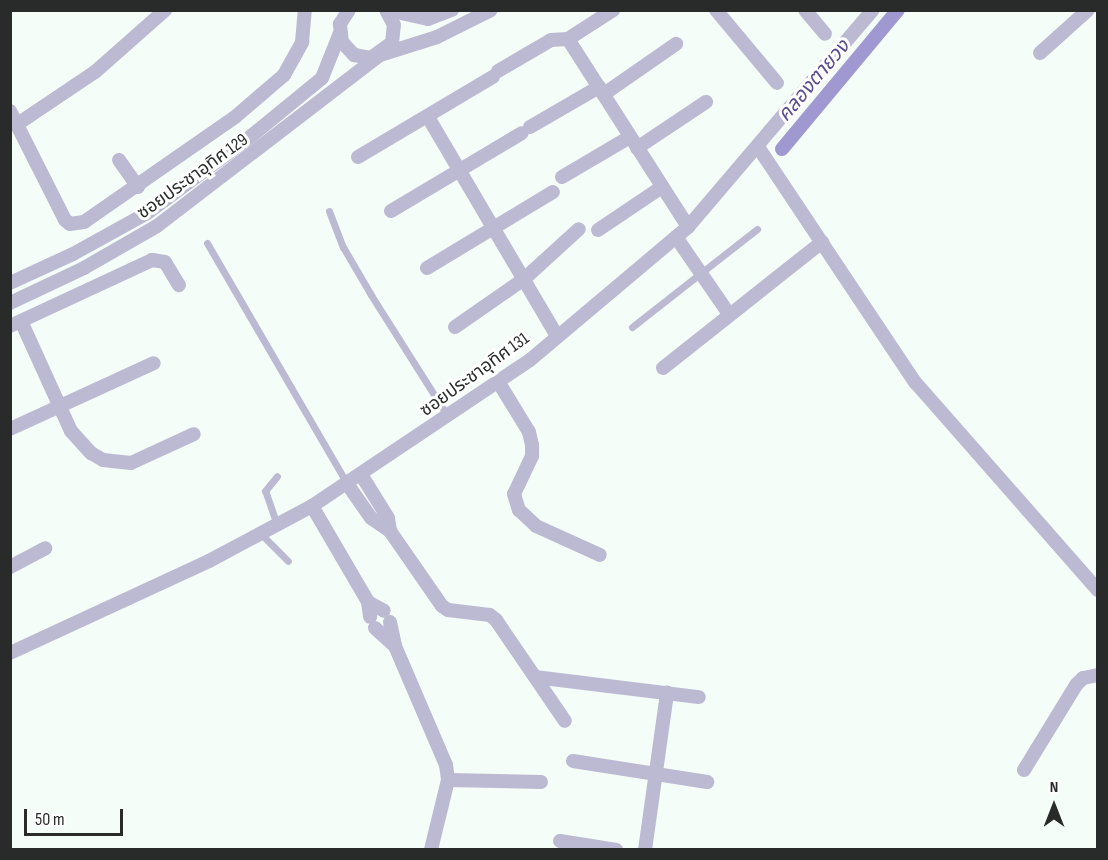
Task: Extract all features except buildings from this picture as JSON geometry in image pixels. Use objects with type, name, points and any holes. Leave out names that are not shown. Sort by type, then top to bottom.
[{"type":"street","points":[[16,125],[95,72],[165,10]]},
{"type":"street","points":[[10,111],[70,224],[84,222],[138,187],[235,117],[284,75],[302,42],[305,10]]},
{"type":"street","name":"ซอยประชาอุทิศ 129","points":[[10,283],[73,254],[147,213],[250,137],[322,78],[340,22],[349,10]]},
{"type":"street","name":"ซอยประชาอุทิศ 129","points":[[386,10],[428,19],[452,10]]},
{"type":"street","name":"ซอยประชาอุทิศ 129","points":[[10,303],[84,268],[158,226],[380,55],[392,43],[395,34],[386,10]]},
{"type":"street","name":"ซอยประชาอุทิศ 129","points":[[340,22],[354,55],[380,55],[437,37],[491,10]]},
{"type":"street","points":[[358,157],[428,117],[551,40],[568,39],[614,10]]},
{"type":"street","points":[[716,10],[777,82]]},
{"type":"street","points":[[805,10],[825,34]]},
{"type":"street","name":"ซอยประชาอุทิศ 131","points":[[10,653],[261,534],[312,506],[362,476],[499,383],[688,227],[873,10]]},
{"type":"street","points":[[1040,52],[1088,10]]},
{"type":"street","points":[[568,39],[688,227]]},
{"type":"street","points":[[391,211],[526,130],[601,91],[676,44]]},
{"type":"street","points":[[562,177],[634,143],[705,102]]},
{"type":"street","points":[[428,117],[457,171],[557,336]]},
{"type":"street","points":[[758,147],[915,382],[1098,590]]},
{"type":"street","points":[[119,160],[138,187]]},
{"type":"street","points":[[598,230],[662,187]]},
{"type":"street","points":[[427,268],[553,192]]},
{"type":"street","points":[[455,327],[524,279],[579,229]]},
{"type":"street","points":[[676,237],[729,314]]},
{"type":"street","points":[[663,368],[822,242]]},
{"type":"street","points":[[179,285],[165,262],[152,260],[16,324],[80,443],[103,460],[115,463],[143,460],[194,434]]},
{"type":"street","points":[[10,429],[154,363]]},
{"type":"street","points":[[499,383],[529,432],[532,445],[532,456],[514,494],[519,510],[536,526],[600,555]]},
{"type":"street","points":[[362,476],[388,518],[390,531]]},
{"type":"street","points":[[348,484],[371,518],[390,531],[442,606],[448,610],[490,615],[496,620],[565,721]]},
{"type":"street","points":[[312,506],[368,602],[373,623],[395,646]]},
{"type":"street","points":[[10,567],[45,548]]},
{"type":"street","points":[[368,602],[387,616],[395,646],[441,749],[448,780],[431,849]]},
{"type":"street","points":[[1024,770],[1076,685],[1083,678],[1098,675]]},
{"type":"street","points":[[535,677],[699,697]]},
{"type":"street","points":[[645,849],[667,693]]},
{"type":"street","points":[[573,761],[707,782]]},
{"type":"street","points":[[448,780],[541,782]]},
{"type":"street","points":[[560,841],[616,849]]},
{"type":"lane","points":[[329,211],[344,247],[371,296],[448,417]]},
{"type":"lane","points":[[632,327],[757,229]]},
{"type":"lane","points":[[207,243],[348,484]]},
{"type":"lane","points":[[277,476],[265,491],[277,525]]},
{"type":"lane","points":[[261,534],[288,561]]},
{"type":"waterway","name":"คลองตายวง","points":[[782,149],[898,10]]}]
